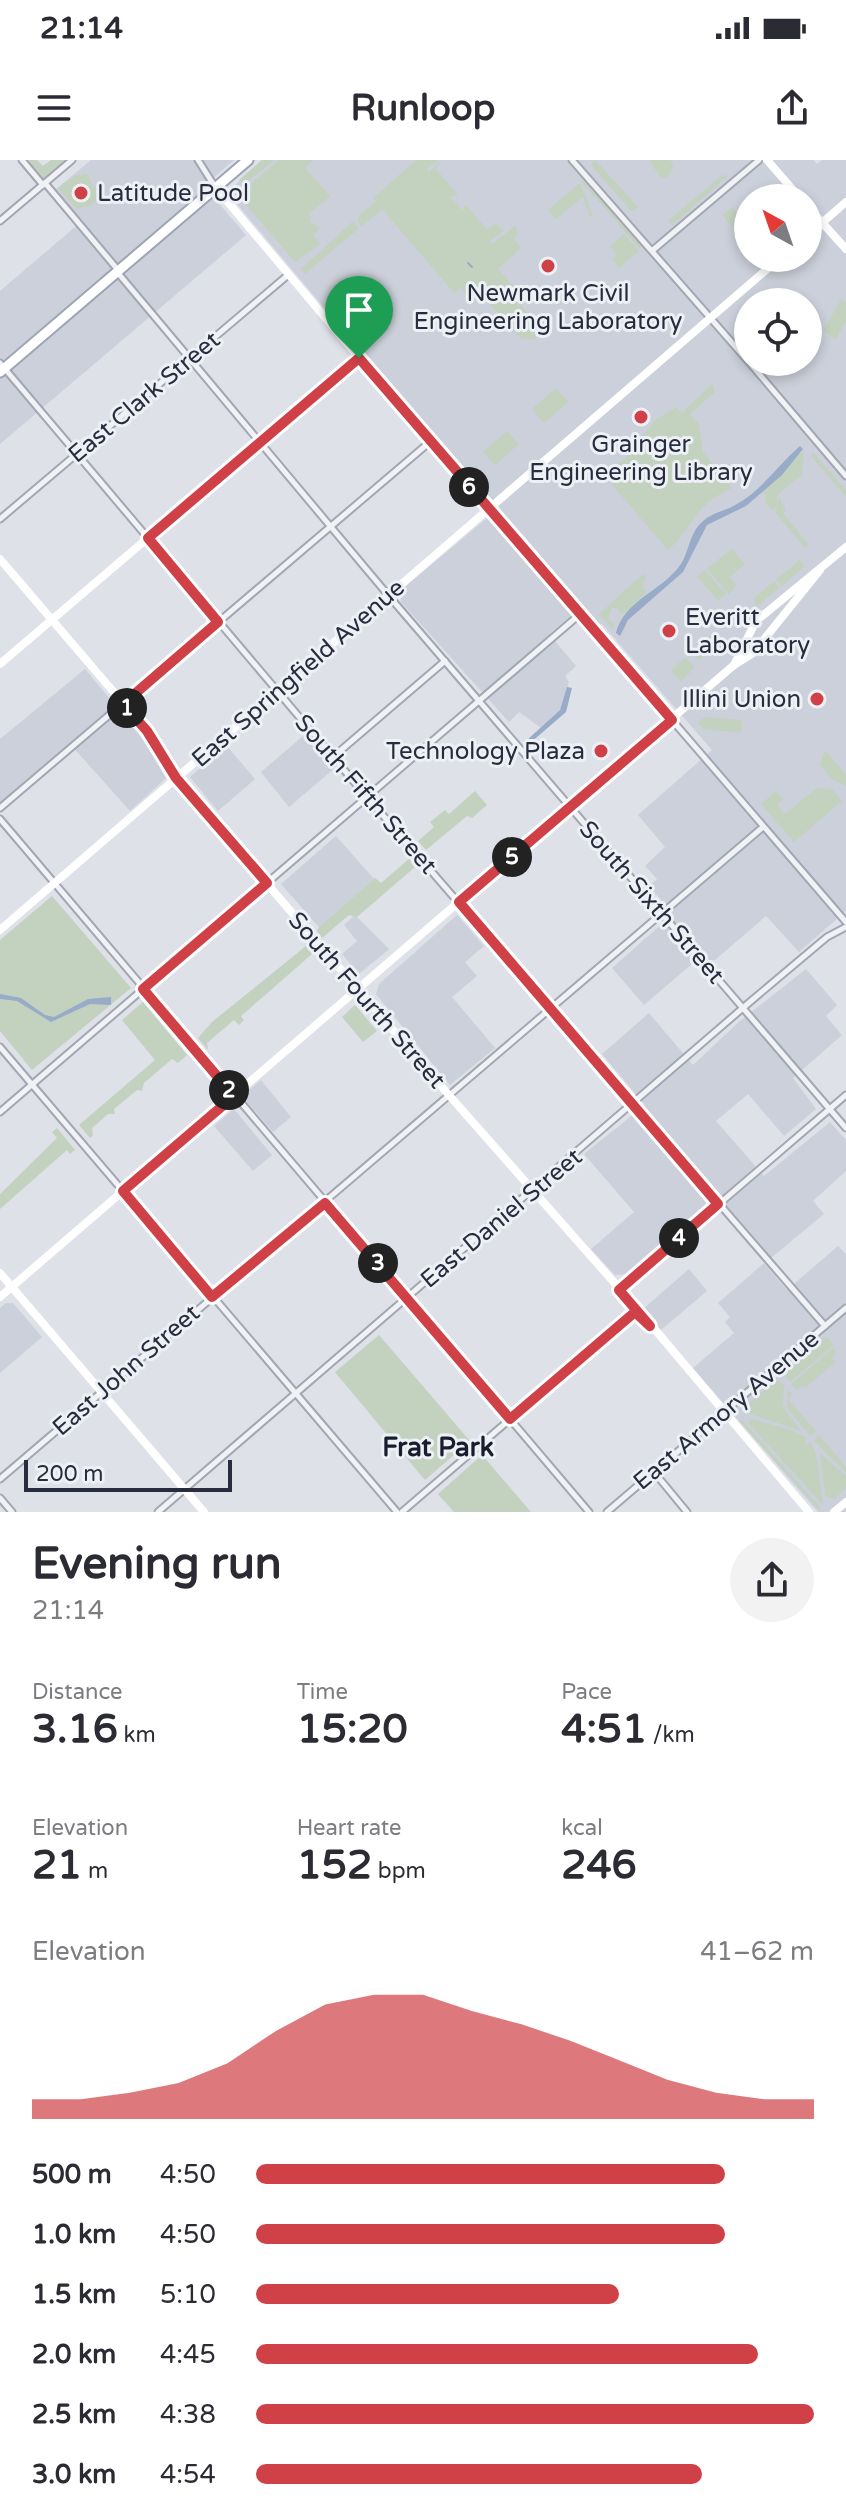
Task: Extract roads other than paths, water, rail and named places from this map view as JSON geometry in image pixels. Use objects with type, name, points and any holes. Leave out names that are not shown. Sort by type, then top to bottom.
[{"type":"main road","points":[[1,368],[248,160]]},
{"type":"street","name":"South Sixth Street","points":[[22,160],[388,595],[846,1128]]},
{"type":"street","points":[[0,221],[72,160]]},
{"type":"street","points":[[198,160],[216,188],[288,275],[846,924]]},
{"type":"street","points":[[572,160],[734,344]]},
{"type":"street","points":[[653,250],[759,160]]},
{"type":"street","points":[[767,160],[788,184]]},
{"type":"street","points":[[846,202],[822,222],[846,249]]},
{"type":"street","name":"East Springfield Avenue","points":[[0,930],[763,272]]},
{"type":"street","name":"East Clark Street","points":[[0,519],[288,275]]},
{"type":"street","points":[[0,664],[359,358]]},
{"type":"street","name":"South Fifth Street","points":[[1,368],[825,1326]]},
{"type":"street","points":[[762,376],[846,476]]},
{"type":"street","points":[[0,808],[431,441]]},
{"type":"street","points":[[0,1297],[734,665],[753,653],[820,570],[846,547]]},
{"type":"street","name":"South Fourth Street","points":[[0,559],[147,731],[176,778],[809,1512]]},
{"type":"street","points":[[734,665],[756,621],[811,573],[820,570]]},
{"type":"street","points":[[0,1112],[580,614]]},
{"type":"street","points":[[333,757],[445,661]]},
{"type":"street","points":[[0,819],[589,1512]]},
{"type":"street","name":"East John Street","points":[[0,1479],[763,827]]},
{"type":"street","name":"East Daniel Street","points":[[158,1512],[823,940],[846,924]]},
{"type":"street","points":[[0,1047],[399,1512],[635,1312]]},
{"type":"street","points":[[619,1290],[846,1095]]},
{"type":"street","points":[[0,1273],[204,1512]]},
{"type":"street","name":"South Fourth Street","points":[[619,1290],[650,1326]]},
{"type":"street","name":"East Armory Avenue","points":[[607,1512],[846,1308]]},
{"type":"street","points":[[654,1472],[687,1512]]},
{"type":"street","points":[[0,1498],[12,1512]]},
{"type":"street","points":[[834,1512],[846,1502]]},
{"type":"water","points":[[800,446],[803,449],[782,475],[746,506],[707,525],[683,572],[628,620],[620,636],[616,633],[626,613],[678,568],[700,524],[746,498]]},
{"type":"water","points":[[567,687],[572,688],[566,712],[529,744],[526,741],[560,710]]},
{"type":"water","points":[[0,994],[21,998],[45,1015],[54,1017],[88,999],[111,997],[111,1005],[90,1004],[51,1022],[17,1001],[0,999]]},
{"type":"waterway","points":[[468,263],[472,267]]},
{"type":"place","name":"Latitude Pool","points":[[81,193]]},
{"type":"place","name":"Newmark Civil Engineering Laboratory","points":[[548,266]]},
{"type":"place","name":"Grainger Engineering Library","points":[[641,417]]},
{"type":"place","name":"Everitt Laboratory","points":[[669,631]]},
{"type":"place","name":"Illini Union","points":[[817,699]]},
{"type":"place","name":"Technology Plaza","points":[[601,751]]},
{"type":"district","name":"Frat Park","points":[[438,1447]]}]
